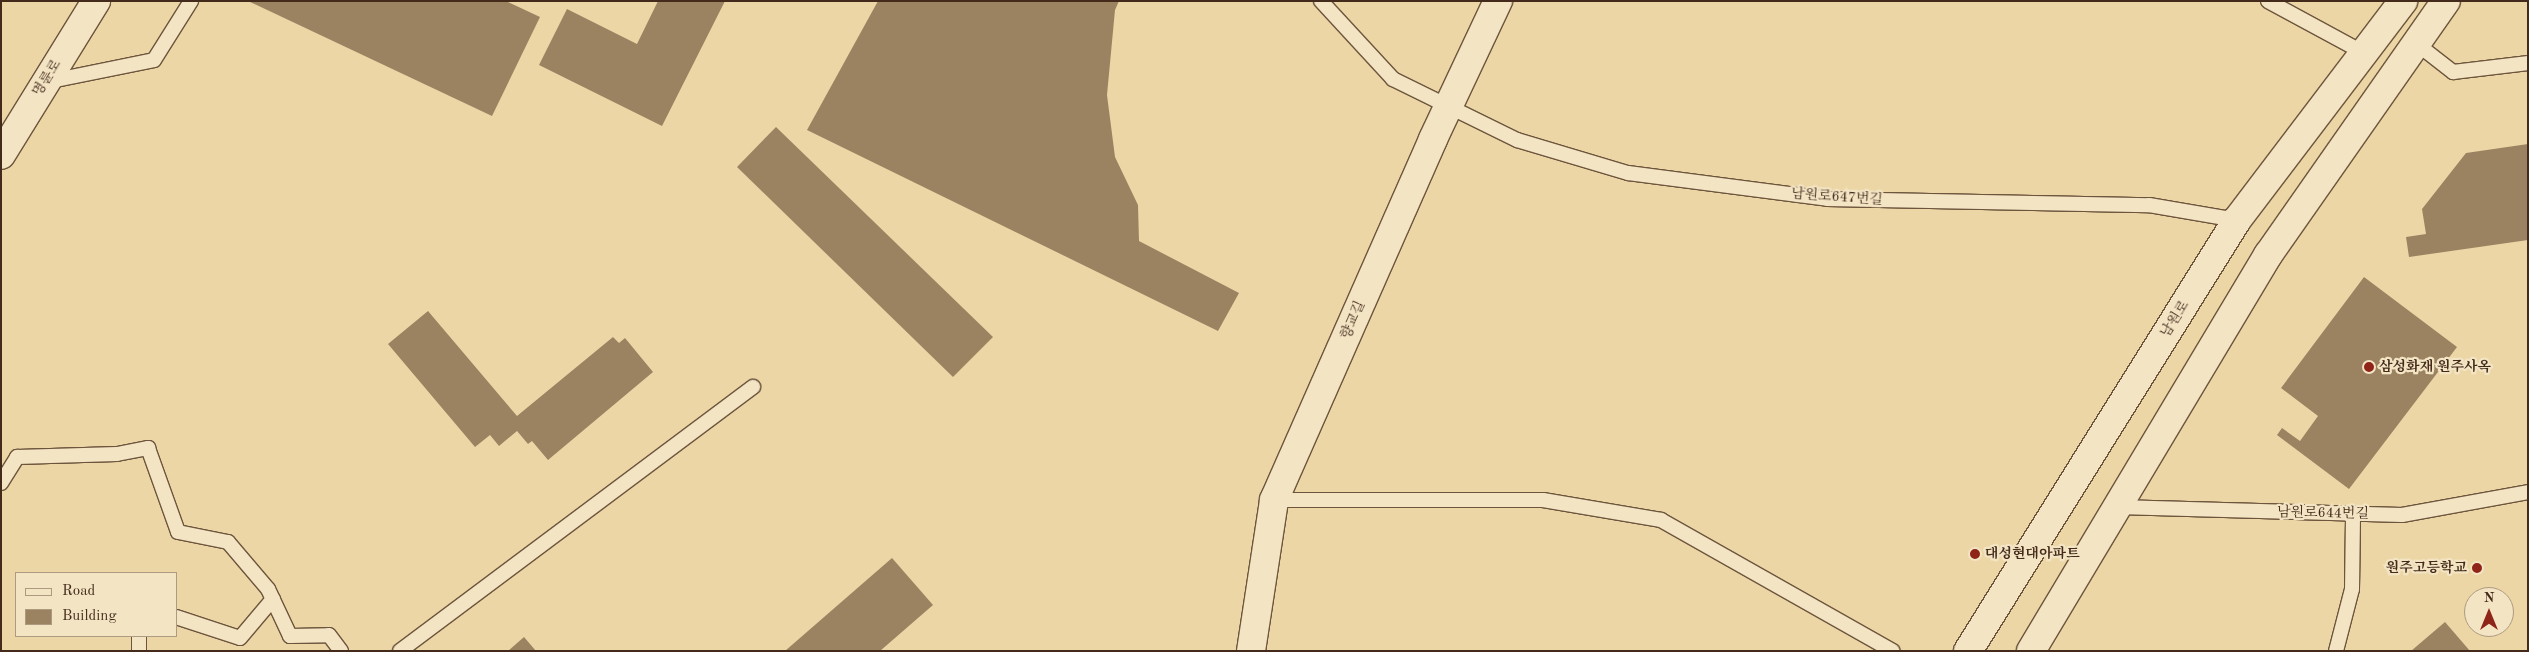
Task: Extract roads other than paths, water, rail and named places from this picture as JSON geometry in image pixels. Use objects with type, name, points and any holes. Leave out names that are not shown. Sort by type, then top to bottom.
[{"type":"street","name":"명륜로","points":[[1,155],[44,82],[96,1]]},
{"type":"street","name":"향교길","points":[[1251,651],[1274,500],[1498,1]]},
{"type":"street","name":"남원로","points":[[1968,651],[2237,220],[2403,1]]},
{"type":"street","points":[[2031,651],[2268,256],[2446,1]]},
{"type":"lane","points":[[44,82],[154,60],[191,1]]},
{"type":"lane","name":"남원로647번길","points":[[1321,1],[1393,79],[1448,109],[1517,140],[1628,173],[1827,199],[2149,205],[2237,220]]},
{"type":"lane","points":[[2268,1],[2364,53]]},
{"type":"lane","points":[[2417,44],[2453,72],[2528,64]]},
{"type":"lane","points":[[400,651],[753,387]]},
{"type":"lane","points":[[1,483],[17,457],[117,454],[148,448],[178,532],[228,542],[268,588],[290,636],[329,635],[341,651]]},
{"type":"lane","name":"남원로644번길","points":[[2117,508],[2402,515],[2528,492]]},
{"type":"lane","points":[[1274,500],[1543,500],[1661,520],[1892,651]]},
{"type":"lane","points":[[2336,651],[2352,589],[2353,513]]},
{"type":"lane","points":[[178,617],[240,638],[273,599]]},
{"type":"lane","points":[[139,637],[139,651]]},
{"type":"place","name":"삼성화재 원주사옥","points":[[2369,367]]},
{"type":"place","name":"대성현대아파트","points":[[1975,554]]},
{"type":"place","name":"원주고등학교","points":[[2477,568]]}]
